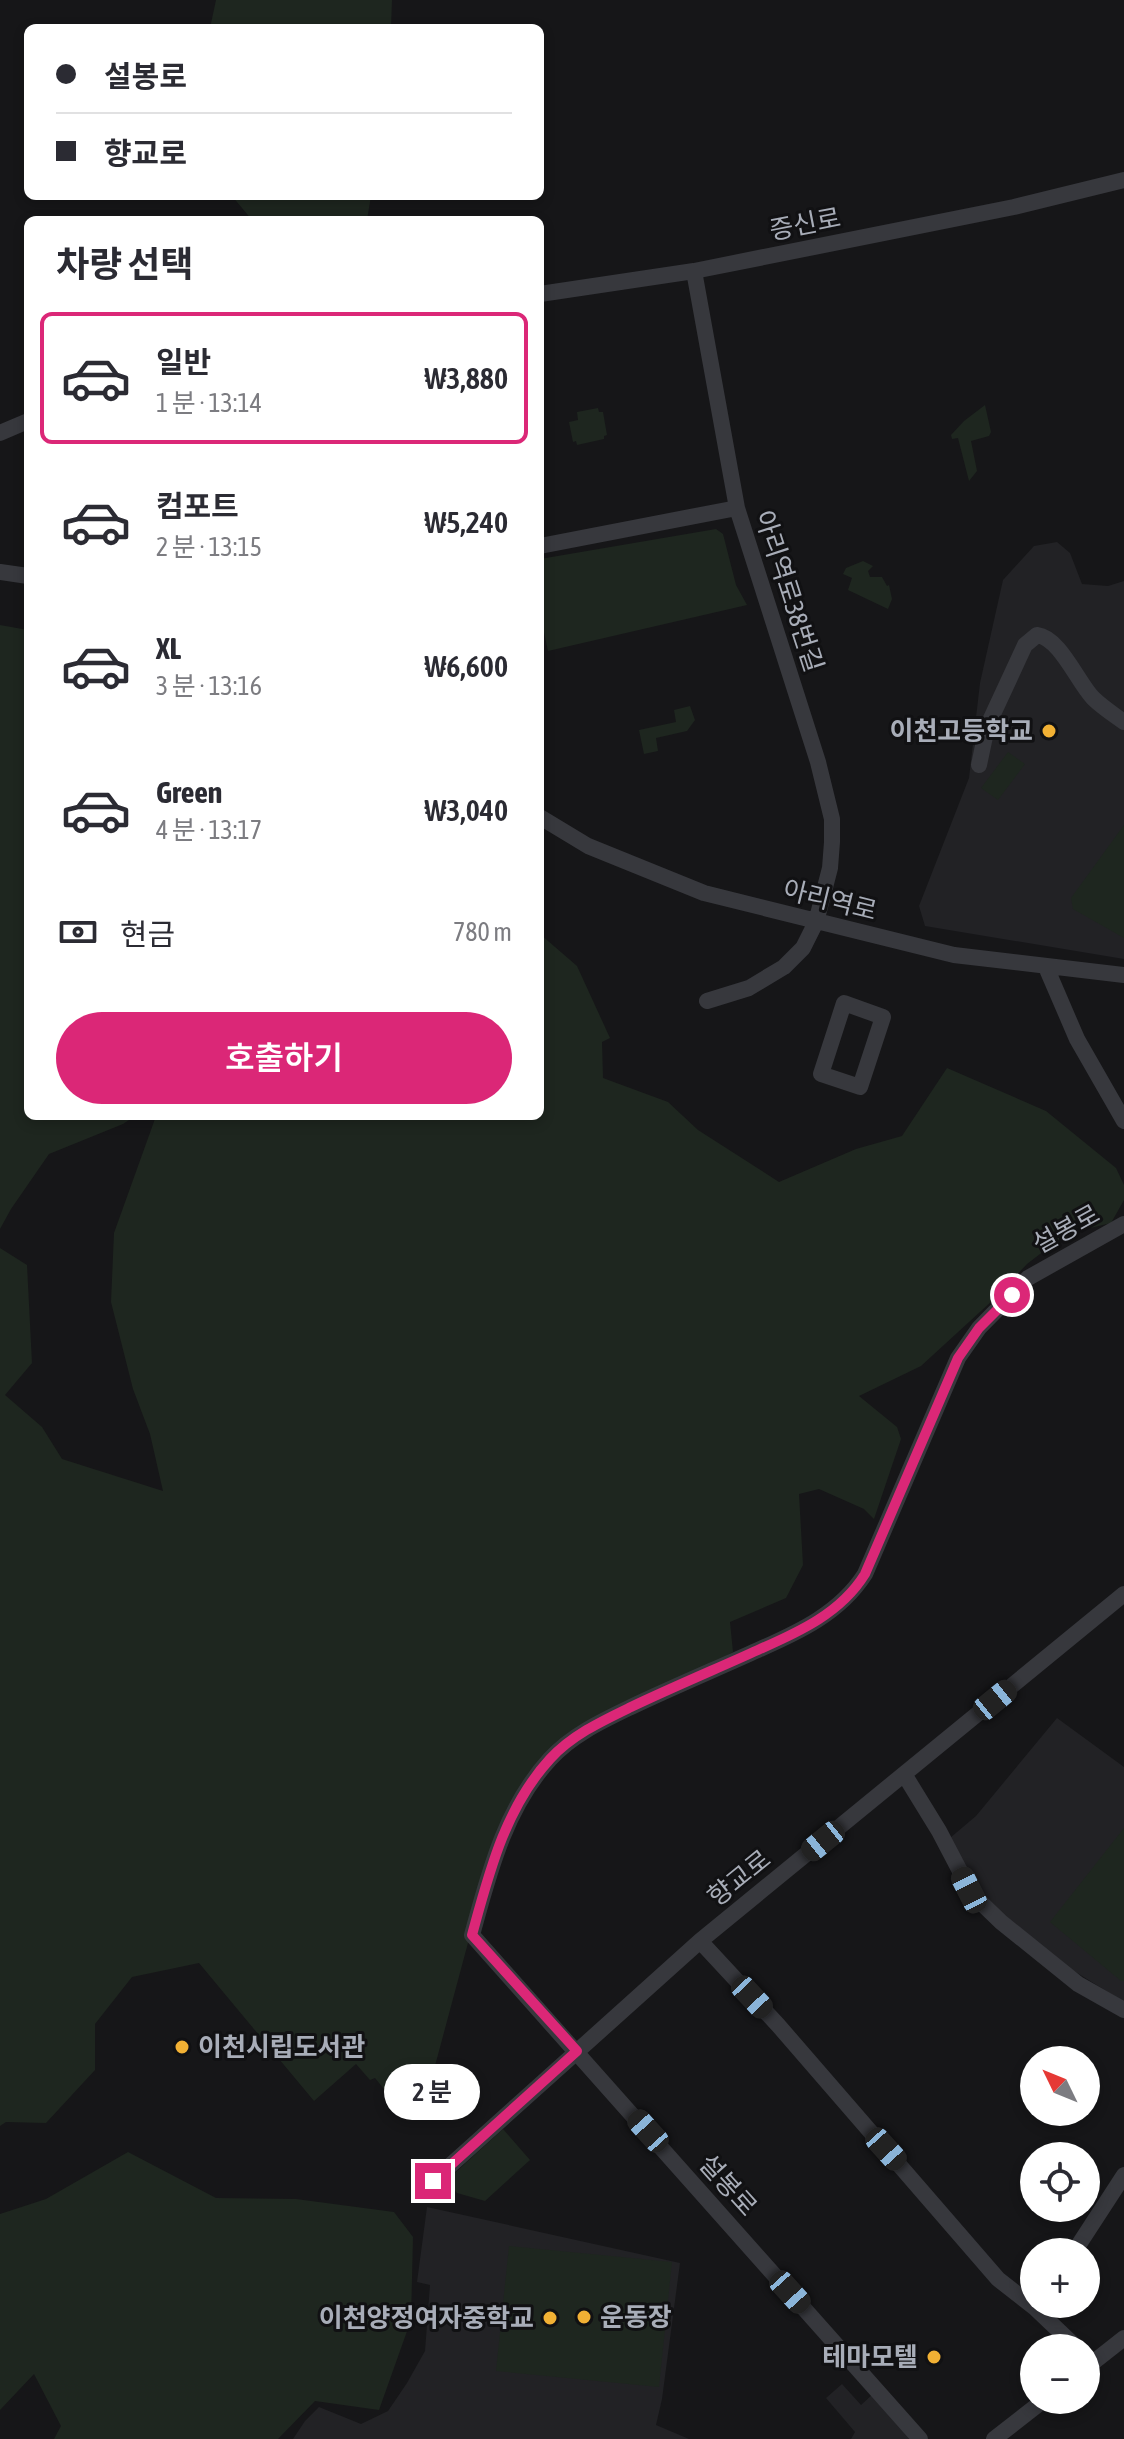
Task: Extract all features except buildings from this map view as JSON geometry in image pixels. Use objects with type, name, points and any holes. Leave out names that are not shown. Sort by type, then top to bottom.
[{"type":"street","name":"증신로","points":[[544,293],[694,271],[1078,193],[1087,187],[1124,180]]},
{"type":"street","name":"증신로","points":[[1078,193],[1088,197],[1124,190]]},
{"type":"street","name":"아리역로38번길","points":[[694,271],[737,508],[828,798],[832,842],[830,868],[816,922],[803,948],[784,967],[749,988],[707,1001]]},
{"type":"street","points":[[0,433],[24,423]]},
{"type":"street","points":[[544,545],[737,508]]},
{"type":"street","points":[[0,572],[24,575]]},
{"type":"street","points":[[979,765],[983,736],[1025,645],[1037,635],[1047,638],[1092,697],[1124,722]]},
{"type":"street","name":"아리역로","points":[[544,819],[588,846],[704,893],[954,955],[1124,975]]},
{"type":"street","points":[[1046,967],[1077,1039],[1124,1121]]},
{"type":"street","points":[[844,1003],[883,1017],[860,1087],[821,1074],[844,1003]]},
{"type":"street","name":"설봉로","points":[[920,2439],[472,1935],[493,1860],[514,1810],[550,1759],[585,1730],[805,1630],[849,1596],[865,1574],[958,1358],[979,1328],[1028,1278],[1124,1224]]},
{"type":"street","name":"향교로","points":[[433,2181],[700,1941],[1124,1596]]},
{"type":"street","points":[[904,1774],[939,1831],[969,1890],[1001,1922],[1078,1984],[1124,2010]]},
{"type":"street","points":[[700,1941],[778,2025],[998,2279],[1020,2295]]},
{"type":"street","points":[[1083,2238],[1124,2175]]},
{"type":"street","points":[[1048,2318],[1063,2334]]},
{"type":"street","points":[[1100,2354],[1124,2338]]},
{"type":"street","points":[[994,2439],[1026,2414]]},
{"type":"shaded area","points":[[216,0],[392,0],[391,24],[211,24]]},
{"type":"shaded area","points":[[235,200],[370,200],[368,216],[249,216]]},
{"type":"shaded area","points":[[985,405],[991,432],[989,436],[971,441],[977,471],[969,481],[958,438],[952,439],[951,435]]},
{"type":"shaded area","points":[[598,408],[599,412],[603,412],[607,435],[604,439],[577,445],[576,441],[573,442],[569,422],[578,420],[577,412]]},
{"type":"shaded area","points":[[716,529],[723,534],[736,585],[747,605],[548,651],[544,632],[544,558]]},
{"type":"shaded area","name":"이천고등학교","points":[[1057,542],[1070,553],[1082,584],[1108,586],[1124,581],[1124,959],[925,926],[919,906],[969,778],[980,683],[1003,580],[1034,546]]},
{"type":"shaded area","points":[[863,561],[873,566],[868,571],[870,577],[882,577],[889,585],[892,599],[888,609],[848,590],[852,578],[843,574],[846,568]]},
{"type":"shaded area","points":[[0,625],[24,629],[24,1120],[129,1120],[49,1154],[0,1229]]},
{"type":"shaded area","points":[[690,706],[695,720],[687,731],[656,738],[658,751],[644,754],[639,730],[676,722],[674,710]]},
{"type":"shaded area","points":[[1008,752],[1025,764],[998,800],[981,788]]},
{"type":"shaded area","points":[[1124,825],[1124,938],[1073,909],[1071,898]]},
{"type":"shaded area","points":[[544,937],[577,966],[610,1038],[602,1042],[603,1078],[668,1102],[698,1130],[779,1182],[856,1149],[902,1136],[947,1068],[1046,1111],[1116,1168],[1124,1185],[1124,1200],[1111,1223],[1066,1234],[1027,1264],[921,1366],[859,1396],[897,1427],[901,1439],[874,1519],[864,1509],[819,1489],[799,1494],[803,1565],[786,1598],[730,1622],[733,1652],[578,1744],[536,1775],[490,1861],[432,2077],[400,2109],[375,2078],[370,2080],[356,2064],[314,2101],[199,1963],[132,1977],[95,2024],[95,2070],[46,2123],[6,2122],[0,2126],[0,1248],[27,1265],[32,1363],[5,1395],[42,1427],[62,1459],[163,1491],[150,1434],[133,1389],[111,1302],[114,1233],[155,1120],[544,1120]]},
{"type":"shaded area","points":[[1057,1718],[1124,1767],[1124,2002],[1058,1961],[974,1891],[950,1838],[976,1816]]},
{"type":"shaded area","points":[[1124,1828],[1124,1981],[1121,1981],[1050,1922]]},
{"type":"shaded area","points":[[503,2129],[530,2160],[485,2201],[457,2193],[446,2181]]},
{"type":"shaded area","points":[[128,2152],[216,2198],[296,2199],[394,2212],[413,2237],[411,2320],[379,2410],[315,2401],[278,2439],[54,2439],[61,2426],[34,2374],[0,2410],[0,2214],[46,2199]]},
{"type":"shaded area","name":"이천양정여자중학교","points":[[427,2207],[680,2263],[656,2425],[689,2439],[293,2439],[319,2407],[361,2424],[388,2411],[407,2383],[425,2351],[430,2285],[417,2282]]},
{"type":"shaded area","name":"운동장","points":[[509,2246],[672,2262],[659,2387],[496,2371]]},
{"type":"shaded area","points":[[842,2384],[861,2405],[874,2393],[901,2422],[909,2439],[851,2439],[855,2432],[826,2398]]},
{"type":"place","name":"이천고등학교","points":[[1049,731]]},
{"type":"place","name":"이천시립도서관","points":[[182,2047]]},
{"type":"place","name":"운동장","points":[[584,2317]]},
{"type":"place","name":"이천양정여자중학교","points":[[550,2318]]},
{"type":"place","name":"테마모텔","points":[[934,2357]]},
{"type":"route","points":[[433,2181],[577,2051],[472,1935],[493,1860],[514,1810],[550,1759],[585,1730],[805,1630],[857,1588],[958,1358],[979,1328],[1012,1295]]}]
